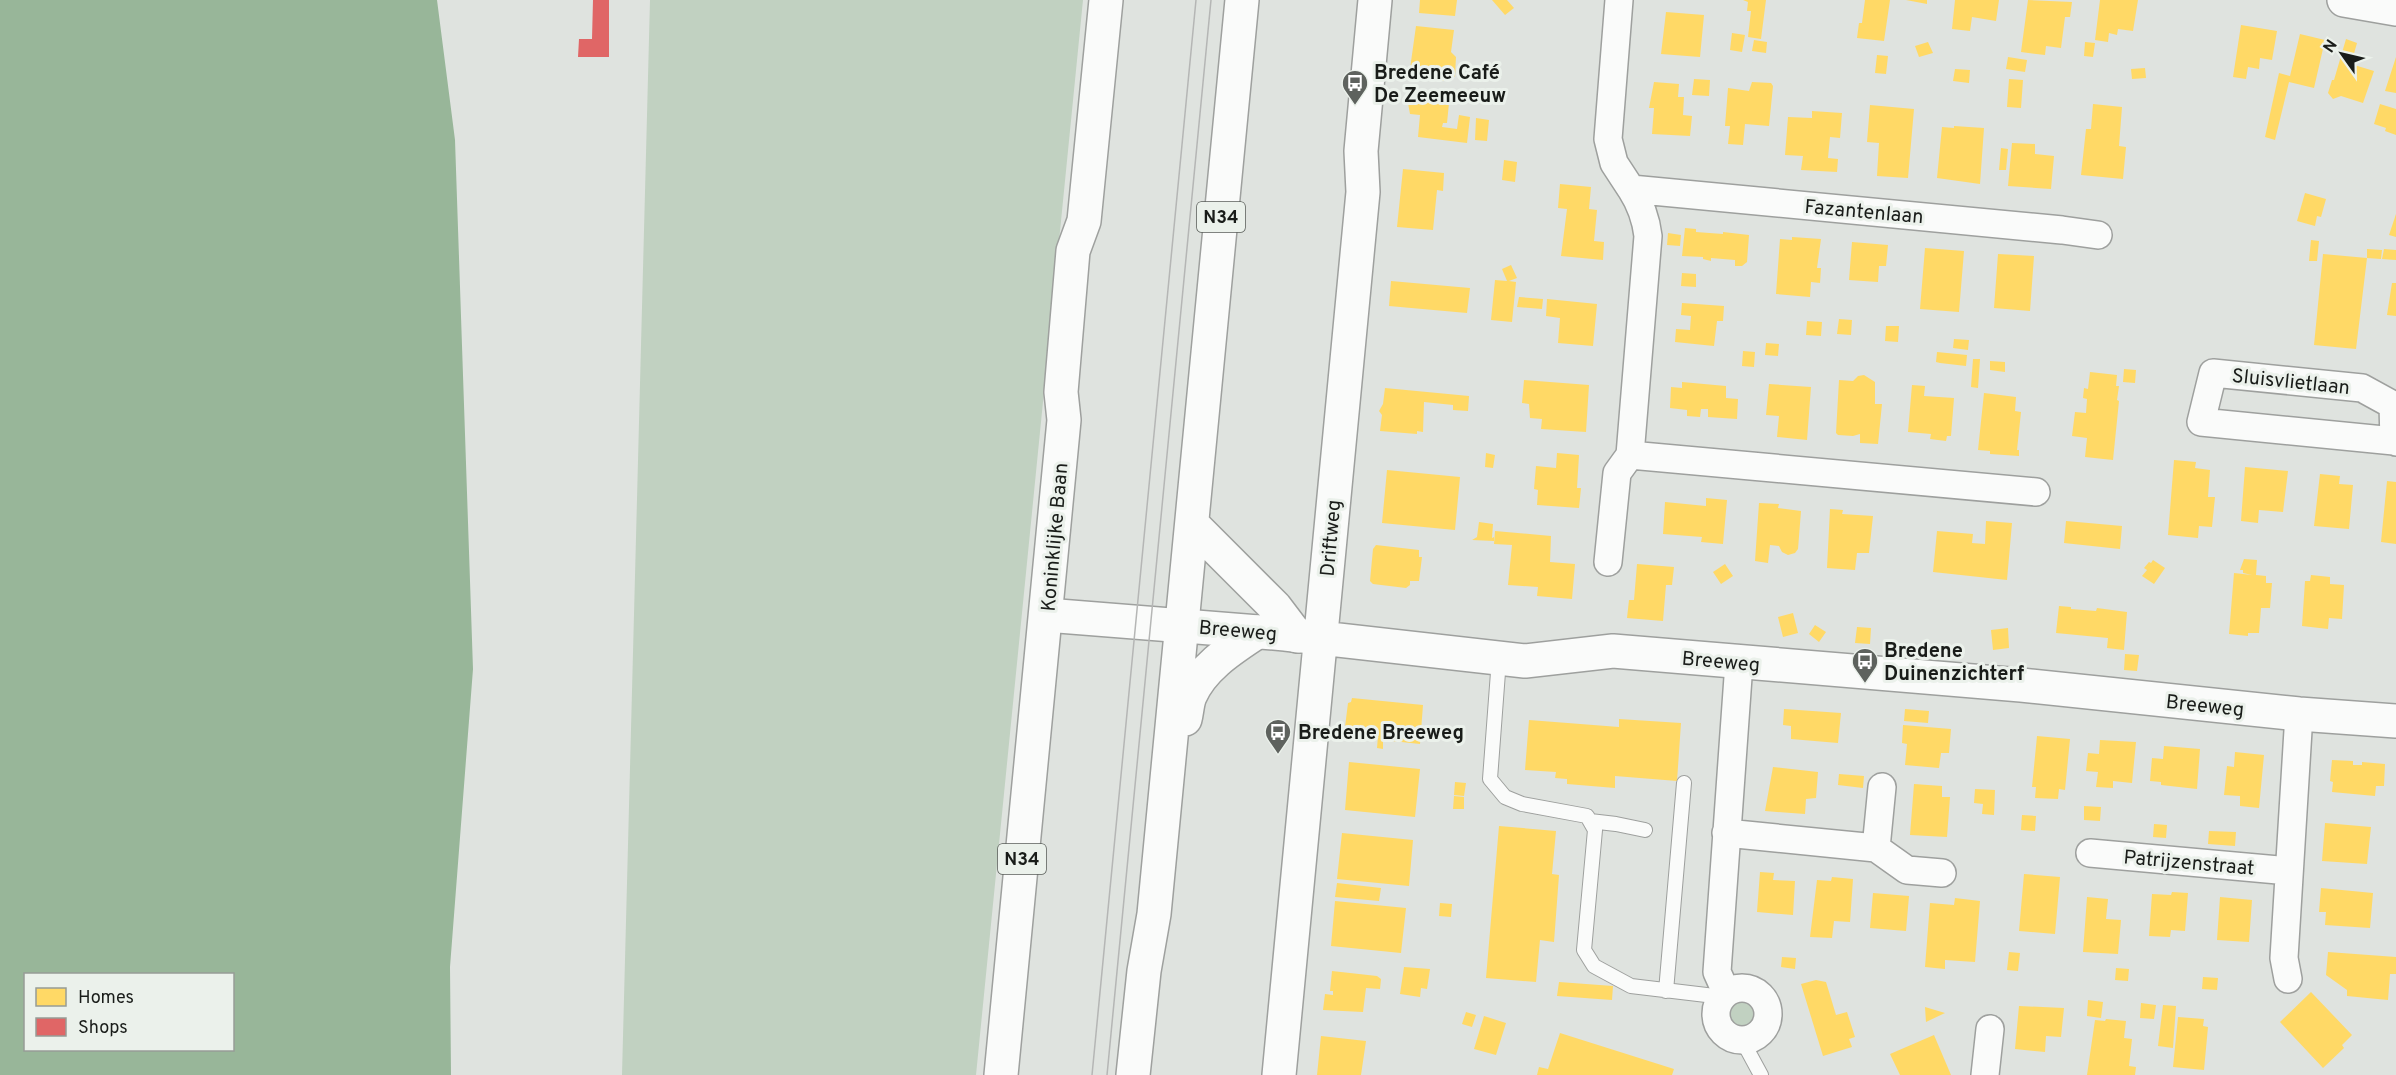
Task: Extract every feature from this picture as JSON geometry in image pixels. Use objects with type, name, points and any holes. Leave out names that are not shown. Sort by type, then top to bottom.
[{"type":"street","name":"Koninklijke Baan","points":[[1001,1075],[1047,615],[1064,420],[1061,392],[1073,251],[1084,221],[1106,0]]},
{"type":"street","name":"N34","points":[[1132,1075],[1144,971],[1154,914],[1172,739],[1242,0]]},
{"type":"street","name":"Driftweg","points":[[1279,1075],[1309,637],[1363,192],[1361,151],[1375,0]]},
{"type":"street","points":[[1608,562],[1617,473],[1630,454],[1648,236],[1647,223],[1638,199],[1614,163],[1608,139],[1619,0]]},
{"type":"street","points":[[2344,0],[2396,9]]},
{"type":"street","name":"Fazantenlaan","points":[[1631,189],[2097,235]]},
{"type":"street","name":"Sluisvlietlaan","points":[[2213,373],[2362,388],[2393,405],[2395,441],[2360,438],[2200,422],[2213,373]]},
{"type":"street","points":[[1630,454],[2036,492]]},
{"type":"street","points":[[1192,524],[1275,608],[1309,637]]},
{"type":"street","name":"Breeweg","points":[[1047,615],[1309,637],[1525,662],[1613,651],[2021,685],[2299,714],[2396,721]]},
{"type":"street","points":[[1172,739],[1186,717],[1189,699],[1201,678],[1232,649],[1257,632]]},
{"type":"street","points":[[1725,995],[1717,972],[1739,663]]},
{"type":"street","points":[[2288,979],[2284,958],[2299,714]]},
{"type":"street","points":[[1876,848],[1882,787]]},
{"type":"street","points":[[1726,833],[1876,848],[1907,870],[1942,873]]},
{"type":"street","name":"Patrijzenstraat","points":[[2090,853],[2289,871]]},
{"type":"street","points":[[1739,987],[1752,990],[1763,998],[1769,1010],[1767,1024],[1754,1039],[1742,1040],[1734,1041],[1718,1029],[1715,1009],[1725,995],[1739,987]]},
{"type":"street","points":[[1985,1075],[1990,1029]]},
{"type":"lane","points":[[1499,659],[1490,779],[1505,797],[1522,804],[1587,816],[1590,821],[1595,830],[1584,950],[1594,966],[1631,986],[1725,995]]},
{"type":"lane","points":[[1666,991],[1684,783]]},
{"type":"lane","points":[[1590,821],[1645,830]]},
{"type":"lane","points":[[1742,1040],[1761,1075]]},
{"type":"shaded area","points":[[0,0],[437,0],[455,140],[473,669],[450,967],[451,1075],[0,1075]]},
{"type":"shaded area","points":[[650,0],[1083,0],[976,1075],[622,1075]]},
{"type":"shaded area","points":[[1741,1001],[1751,1005],[1755,1015],[1751,1025],[1741,1029],[1731,1025],[1727,1015],[1731,1005]]},
{"type":"building: Homes","points":[[1420,0],[1457,0],[1455,16],[1419,13]]},
{"type":"building: Homes","points":[[1492,0],[1507,0],[1514,8],[1505,15]]},
{"type":"building: Homes","points":[[1743,0],[1766,0],[1761,39],[1748,37],[1751,11],[1747,11],[1748,2]]},
{"type":"building: Homes","points":[[1865,0],[1890,0],[1884,41],[1857,38],[1859,23],[1862,23]]},
{"type":"building: Homes","points":[[1906,0],[1927,0],[1927,4]]},
{"type":"building: Homes","points":[[1955,0],[1999,0],[1996,21],[1972,17],[1970,31],[1952,29]]},
{"type":"building: Homes","points":[[2028,0],[2072,2],[2070,17],[2065,17],[2061,48],[2046,46],[2045,55],[2021,52]]},
{"type":"building: Homes","points":[[2100,0],[2138,0],[2133,31],[2118,29],[2117,35],[2109,33],[2108,42],[2095,40]]},
{"type":"building: Homes","points":[[1666,12],[1704,15],[1700,57],[1661,54]]},
{"type":"building: Homes","points":[[2241,25],[2277,31],[2272,60],[2260,58],[2259,69],[2248,67],[2246,79],[2233,77]]},
{"type":"building: Homes","points":[[1416,26],[1454,30],[1451,52],[1456,57],[1455,76],[1448,81],[1409,76]]},
{"type":"building: Homes","points":[[1732,33],[1745,35],[1742,52],[1730,50]]},
{"type":"building: Homes","points":[[2300,34],[2325,40],[2314,88],[2289,82],[2275,140],[2265,137],[2279,73],[2290,76]]},
{"type":"building: Homes","points":[[2346,39],[2357,43],[2351,64],[2374,71],[2363,103],[2341,96],[2333,99],[2328,93]]},
{"type":"building: Homes","points":[[1754,40],[1767,42],[1766,53],[1752,51]]},
{"type":"building: Homes","points":[[1928,42],[1933,53],[1919,57],[1915,46]]},
{"type":"building: Homes","points":[[2085,42],[2095,43],[2093,57],[2084,56]]},
{"type":"building: Homes","points":[[1877,55],[1888,56],[1886,74],[1875,73]]},
{"type":"building: Homes","points":[[2008,57],[2027,60],[2025,72],[2006,69]]},
{"type":"building: Homes","points":[[2396,57],[2396,93],[2385,91]]},
{"type":"building: Homes","points":[[2145,68],[2146,78],[2132,79],[2131,69]]},
{"type":"building: Homes","points":[[1955,69],[1970,70],[1969,83],[1953,81]]},
{"type":"building: Homes","points":[[1694,79],[1710,80],[1709,96],[1692,95]]},
{"type":"building: Homes","points":[[2009,79],[2023,80],[2021,108],[2007,107]]},
{"type":"building: Homes","points":[[1654,82],[1679,84],[1678,97],[1684,97],[1683,115],[1692,116],[1690,136],[1652,134],[1654,108],[1649,108]]},
{"type":"building: Homes","points":[[1752,82],[1771,83],[1773,86],[1769,126],[1745,124],[1743,145],[1728,144],[1730,126],[1725,126],[1728,88],[1749,91]]},
{"type":"building: Homes","points":[[1411,99],[1449,103],[1447,123],[1443,123],[1442,127],[1457,129],[1459,115],[1470,117],[1467,143],[1418,137],[1420,115],[1410,114],[1408,103],[1411,103]]},
{"type":"building: Homes","points":[[2093,104],[2122,107],[2119,146],[2126,147],[2123,179],[2081,175],[2086,129],[2091,129]]},
{"type":"building: Homes","points":[[2380,104],[2396,109],[2396,135],[2374,124]]},
{"type":"building: Homes","points":[[1870,105],[1914,109],[1908,178],[1877,176],[1879,143],[1867,142]]},
{"type":"building: Homes","points":[[1812,111],[1842,113],[1840,138],[1830,137],[1828,158],[1838,159],[1837,172],[1801,170],[1803,156],[1785,155],[1788,117],[1812,118]]},
{"type":"building: Homes","points":[[1476,118],[1489,120],[1487,141],[1475,140]]},
{"type":"building: Homes","points":[[1954,126],[1984,128],[1980,184],[1937,178],[1942,127],[1954,128]]},
{"type":"building: Homes","points":[[2012,143],[2035,144],[2035,154],[2054,156],[2051,189],[2008,186]]},
{"type":"building: Homes","points":[[2001,148],[2008,149],[2006,170],[1999,170]]},
{"type":"building: Homes","points":[[1504,160],[1517,162],[1515,182],[1502,180]]},
{"type":"building: Homes","points":[[1403,169],[1444,173],[1443,191],[1437,190],[1433,230],[1397,227]]},
{"type":"building: Homes","points":[[1560,184],[1591,187],[1589,209],[1597,210],[1594,241],[1604,242],[1603,260],[1561,256],[1567,209],[1558,208]]},
{"type":"building: Homes","points":[[2305,193],[2326,199],[2321,217],[2317,216],[2315,226],[2297,221]]},
{"type":"building: Homes","points":[[2396,214],[2396,237],[2389,235]]},
{"type":"building: Homes","points":[[1685,228],[1696,229],[1696,232],[1749,235],[1747,262],[1742,266],[1735,266],[1735,260],[1711,258],[1711,261],[1703,257],[1682,256]]},
{"type":"building: Homes","points":[[1668,233],[1681,235],[1680,246],[1667,245]]},
{"type":"building: Homes","points":[[1792,237],[1821,239],[1817,268],[1821,268],[1820,283],[1811,282],[1810,297],[1776,294],[1780,239],[1792,240]]},
{"type":"building: Homes","points":[[2311,240],[2319,241],[2317,261],[2309,261]]},
{"type":"building: Homes","points":[[1852,242],[1888,245],[1886,266],[1879,266],[1878,282],[1849,280]]},
{"type":"building: Homes","points":[[1925,248],[1964,251],[1959,312],[1920,309]]},
{"type":"building: Homes","points":[[2367,249],[2382,250],[2381,259],[2367,258]]},
{"type":"building: Homes","points":[[2384,249],[2396,250],[2396,260],[2382,259]]},
{"type":"building: Homes","points":[[1998,254],[2034,256],[2030,311],[1994,308]]},
{"type":"building: Homes","points":[[2323,254],[2367,258],[2356,349],[2314,345]]},
{"type":"building: Homes","points":[[1511,265],[1517,278],[1509,281],[1516,282],[1512,322],[1491,320],[1495,280],[1507,281],[1502,269]]},
{"type":"building: Homes","points":[[1682,273],[1696,274],[1696,287],[1681,286]]},
{"type":"building: Homes","points":[[1391,281],[1470,288],[1467,313],[1389,306]]},
{"type":"building: Homes","points":[[2392,283],[2396,283],[2396,316],[2387,315]]},
{"type":"building: Homes","points":[[1519,297],[1543,299],[1542,309],[1517,307]]},
{"type":"building: Homes","points":[[1547,299],[1597,304],[1593,346],[1558,343],[1560,318],[1546,316]]},
{"type":"building: Homes","points":[[1682,303],[1724,306],[1723,321],[1717,321],[1714,346],[1675,342],[1676,329],[1690,330],[1691,316],[1681,315]]},
{"type":"building: Homes","points":[[1839,319],[1852,320],[1851,335],[1837,334]]},
{"type":"building: Homes","points":[[1807,321],[1822,322],[1821,336],[1806,335]]},
{"type":"building: Homes","points":[[1886,326],[1899,326],[1898,342],[1885,341]]},
{"type":"building: Homes","points":[[1954,339],[1969,340],[1968,350],[1953,348]]},
{"type":"building: Homes","points":[[1766,343],[1779,344],[1778,356],[1765,355]]},
{"type":"building: Homes","points":[[1743,351],[1755,352],[1754,367],[1742,366]]},
{"type":"building: Homes","points":[[1937,352],[1967,355],[1966,366],[1936,362]]},
{"type":"building: Homes","points":[[1973,359],[1980,359],[1978,388],[1971,387]]},
{"type":"building: Homes","points":[[1990,361],[2005,362],[2005,372],[1990,370]]},
{"type":"building: Homes","points":[[2124,369],[2136,370],[2135,383],[2123,382]]},
{"type":"building: Homes","points":[[2090,372],[2117,375],[2116,386],[2119,386],[2117,400],[2119,401],[2113,460],[2085,457],[2087,438],[2072,436],[2075,412],[2086,413],[2087,399],[2083,398],[2084,388],[2088,389]]},
{"type":"building: Homes","points":[[1864,375],[1875,382],[1875,404],[1882,404],[1878,444],[1860,443],[1860,434],[1853,436],[1836,433],[1839,380],[1853,381],[1858,376]]},
{"type":"building: Homes","points":[[1524,380],[1589,385],[1586,432],[1541,429],[1542,419],[1530,418],[1529,404],[1522,403]]},
{"type":"building: Homes","points":[[1682,382],[1726,386],[1726,398],[1738,399],[1737,419],[1708,417],[1708,409],[1701,409],[1700,417],[1687,416],[1687,410],[1670,408],[1671,387],[1682,388]]},
{"type":"building: Homes","points":[[1769,384],[1811,387],[1807,440],[1777,437],[1779,416],[1766,415]]},
{"type":"building: Homes","points":[[1912,385],[1925,386],[1924,396],[1954,398],[1951,436],[1947,436],[1946,441],[1930,439],[1931,434],[1908,432]]},
{"type":"building: Homes","points":[[1385,388],[1469,396],[1468,411],[1453,410],[1453,405],[1424,402],[1423,432],[1417,431],[1417,434],[1380,431],[1382,415],[1379,411],[1383,404]]},
{"type":"building: Homes","points":[[1984,393],[2016,397],[2015,411],[2021,412],[2017,450],[2019,450],[2019,456],[1990,454],[1990,451],[1978,450]]},
{"type":"building: Homes","points":[[1486,453],[1495,455],[1493,468],[1485,467]]},
{"type":"building: Homes","points":[[1557,453],[1579,455],[1577,488],[1581,488],[1579,508],[1537,505],[1538,490],[1534,489],[1536,466],[1556,468]]},
{"type":"building: Homes","points":[[2174,460],[2196,462],[2195,468],[2210,470],[2208,497],[2215,497],[2212,527],[2199,526],[2198,538],[2168,535]]},
{"type":"building: Homes","points":[[2245,467],[2288,471],[2283,512],[2259,510],[2258,523],[2241,521]]},
{"type":"building: Homes","points":[[1387,470],[1460,477],[1455,530],[1382,523]]},
{"type":"building: Homes","points":[[2320,474],[2340,476],[2339,484],[2353,485],[2349,529],[2314,526]]},
{"type":"building: Homes","points":[[2387,481],[2396,482],[2396,544],[2381,542]]},
{"type":"building: Homes","points":[[1706,498],[1727,500],[1723,544],[1701,542],[1702,537],[1663,534],[1665,502],[1706,506]]},
{"type":"building: Homes","points":[[1759,503],[1779,504],[1778,508],[1801,511],[1798,549],[1795,553],[1788,555],[1782,552],[1779,546],[1770,545],[1768,563],[1755,561]]},
{"type":"building: Homes","points":[[1830,509],[1843,510],[1842,514],[1873,516],[1869,553],[1857,553],[1855,570],[1827,568]]},
{"type":"building: Homes","points":[[1986,521],[2012,523],[2007,580],[1933,572],[1937,531],[1973,534],[1972,543],[1985,544]]},
{"type":"building: Homes","points":[[2066,521],[2122,526],[2120,549],[2064,543]]},
{"type":"building: Homes","points":[[1479,522],[1493,524],[1492,538],[1494,537],[1494,541],[1472,540],[1477,537]]},
{"type":"building: Homes","points":[[1495,531],[1551,536],[1550,562],[1575,564],[1572,599],[1537,596],[1538,587],[1508,585],[1512,545],[1494,544]]},
{"type":"building: Homes","points":[[1376,545],[1419,550],[1419,557],[1422,557],[1419,581],[1410,581],[1410,585],[1406,588],[1373,584],[1370,581],[1373,549]]},
{"type":"building: Homes","points":[[2244,559],[2257,560],[2256,575],[2266,576],[2266,583],[2272,583],[2270,608],[2261,608],[2259,633],[2248,633],[2248,636],[2229,634],[2234,573],[2252,575],[2240,570]]},
{"type":"building: Homes","points":[[2153,560],[2165,568],[2154,584],[2142,576],[2147,570],[2144,568]]},
{"type":"building: Homes","points":[[1637,564],[1674,567],[1672,585],[1666,585],[1663,621],[1627,618],[1629,600],[1634,600]]},
{"type":"building: Homes","points":[[1725,564],[1733,576],[1721,584],[1713,572]]},
{"type":"building: Homes","points":[[2311,575],[2330,577],[2330,584],[2344,585],[2342,619],[2329,618],[2328,629],[2302,626],[2305,581],[2310,581]]},
{"type":"building: Homes","points":[[2059,606],[2071,607],[2071,609],[2096,611],[2097,608],[2127,612],[2124,650],[2107,648],[2108,638],[2056,633]]},
{"type":"building: Homes","points":[[1793,613],[1798,633],[1783,637],[1778,617]]},
{"type":"building: Homes","points":[[1815,625],[1826,632],[1819,642],[1809,634]]},
{"type":"building: Homes","points":[[1857,627],[1871,628],[1870,644],[1855,643]]},
{"type":"building: Homes","points":[[2008,628],[2009,648],[1993,650],[1991,630]]},
{"type":"building: Homes","points":[[2125,654],[2139,655],[2137,671],[2124,670]]},
{"type":"building: Homes","points":[[1352,698],[1423,705],[1420,744],[1383,740],[1383,749],[1377,748],[1378,736],[1348,733],[1349,730],[1345,727],[1348,703]]},
{"type":"building: Homes","points":[[1784,709],[1841,713],[1838,743],[1791,739],[1791,726],[1783,725]]},
{"type":"building: Homes","points":[[1905,709],[1929,711],[1928,723],[1904,721]]},
{"type":"building: Homes","points":[[1619,719],[1681,723],[1677,781],[1615,776],[1615,788],[1567,784],[1567,779],[1555,778],[1556,772],[1525,770],[1529,720],[1619,727]]},
{"type":"building: Homes","points":[[1903,725],[1951,729],[1949,753],[1941,753],[1939,768],[1905,765],[1907,744],[1902,743]]},
{"type":"building: Homes","points":[[2037,736],[2070,739],[2065,790],[2059,789],[2058,799],[2035,798],[2036,787],[2032,787]]},
{"type":"building: Homes","points":[[2100,740],[2136,742],[2132,783],[2113,781],[2113,788],[2096,787],[2098,772],[2086,771],[2088,753],[2099,754]]},
{"type":"building: Homes","points":[[2164,746],[2200,749],[2197,789],[2161,785],[2161,782],[2150,781],[2152,758],[2163,759]]},
{"type":"building: Homes","points":[[2235,752],[2264,755],[2259,808],[2240,806],[2240,796],[2224,795],[2227,766],[2234,767]]},
{"type":"building: Homes","points":[[2332,760],[2353,761],[2353,765],[2362,765],[2362,762],[2385,764],[2384,786],[2376,786],[2375,796],[2332,792],[2333,782],[2330,781]]},
{"type":"building: Homes","points":[[1349,762],[1420,769],[1415,817],[1345,810]]},
{"type":"building: Homes","points":[[1773,767],[1818,772],[1816,798],[1806,799],[1805,814],[1765,811]]},
{"type":"building: Homes","points":[[1839,774],[1864,776],[1863,788],[1838,785]]},
{"type":"building: Homes","points":[[1455,782],[1466,783],[1464,796],[1454,795]]},
{"type":"building: Homes","points":[[1914,784],[1942,786],[1942,797],[1950,797],[1947,837],[1910,835]]},
{"type":"building: Homes","points":[[1975,789],[1995,790],[1994,815],[1982,814],[1983,804],[1974,803]]},
{"type":"building: Homes","points":[[1454,796],[1464,797],[1464,809],[1453,809]]},
{"type":"building: Homes","points":[[2084,806],[2101,807],[2100,821],[2084,820]]},
{"type":"building: Homes","points":[[2022,815],[2036,816],[2035,831],[2021,830]]},
{"type":"building: Homes","points":[[2325,823],[2371,827],[2367,864],[2322,861]]},
{"type":"building: Homes","points":[[2154,824],[2167,825],[2166,838],[2153,837]]},
{"type":"building: Homes","points":[[1499,826],[1556,831],[1552,874],[1559,875],[1554,942],[1540,940],[1536,982],[1486,978]]},
{"type":"building: Homes","points":[[2209,831],[2236,832],[2235,846],[2208,844]]},
{"type":"building: Homes","points":[[1342,833],[1413,840],[1409,886],[1337,879]]},
{"type":"building: Homes","points":[[1760,872],[1774,873],[1773,880],[1795,881],[1793,915],[1757,912]]},
{"type":"building: Homes","points":[[2024,874],[2060,877],[2055,934],[2019,931]]},
{"type":"building: Homes","points":[[1832,877],[1853,879],[1850,922],[1834,921],[1832,938],[1810,937],[1817,880],[1831,881]]},
{"type":"building: Homes","points":[[1337,883],[1381,888],[1379,901],[1335,897]]},
{"type":"building: Homes","points":[[2321,888],[2373,893],[2370,928],[2325,925],[2326,912],[2319,912]]},
{"type":"building: Homes","points":[[2172,892],[2188,893],[2185,931],[2171,930],[2170,937],[2149,936],[2152,894],[2171,895]]},
{"type":"building: Homes","points":[[1873,893],[1909,896],[1906,931],[1870,928]]},
{"type":"building: Homes","points":[[2087,897],[2108,899],[2106,919],[2121,920],[2118,954],[2083,952]]},
{"type":"building: Homes","points":[[2220,897],[2252,900],[2249,942],[2217,940]]},
{"type":"building: Homes","points":[[1955,898],[1980,901],[1975,962],[1945,960],[1945,969],[1925,967],[1930,903],[1954,905]]},
{"type":"building: Homes","points":[[1335,901],[1406,908],[1401,953],[1331,946]]},
{"type":"building: Homes","points":[[1440,903],[1452,904],[1451,917],[1439,916]]},
{"type":"building: Homes","points":[[2009,952],[2020,953],[2018,971],[2007,970]]},
{"type":"building: Homes","points":[[2328,952],[2396,957],[2396,974],[2390,974],[2388,1000],[2347,996],[2347,990],[2326,975]]},
{"type":"building: Homes","points":[[1782,957],[1796,958],[1795,969],[1781,967]]},
{"type":"building: Homes","points":[[1404,967],[1430,969],[1427,989],[1421,988],[1420,997],[1400,994]]},
{"type":"building: Homes","points":[[2116,968],[2129,969],[2128,981],[2115,980]]},
{"type":"building: Homes","points":[[1332,971],[1377,976],[1381,979],[1380,989],[1366,988],[1363,1012],[1323,1010],[1325,994],[1333,995],[1333,991],[1330,991]]},
{"type":"building: Homes","points":[[2203,977],[2218,978],[2217,990],[2202,989]]},
{"type":"building: Homes","points":[[1816,980],[1826,982],[1836,1015],[1847,1012],[1855,1037],[1849,1039],[1852,1047],[1823,1056],[1801,984]]},
{"type":"building: Homes","points":[[1559,982],[1613,986],[1612,1000],[1557,996]]},
{"type":"building: Homes","points":[[2311,992],[2352,1035],[2342,1045],[2344,1048],[2323,1068],[2280,1022]]},
{"type":"building: Homes","points":[[2088,1000],[2103,1002],[2101,1018],[2087,1016]]},
{"type":"building: Homes","points":[[2141,1003],[2156,1005],[2154,1019],[2140,1018]]},
{"type":"building: Homes","points":[[2163,1005],[2176,1006],[2173,1048],[2158,1046]]},
{"type":"building: Homes","points":[[2019,1006],[2064,1008],[2061,1037],[2046,1036],[2045,1052],[2015,1049]]},
{"type":"building: Homes","points":[[1925,1007],[1945,1013],[1926,1022]]},
{"type":"building: Homes","points":[[1466,1012],[1476,1015],[1472,1027],[1462,1024]]},
{"type":"building: Homes","points":[[1484,1016],[1506,1023],[1496,1055],[1474,1049]]},
{"type":"building: Homes","points":[[2178,1017],[2204,1019],[2203,1026],[2208,1027],[2204,1070],[2173,1067]]},
{"type":"building: Homes","points":[[2106,1019],[2126,1021],[2124,1038],[2132,1039],[2129,1066],[2136,1067],[2135,1075],[2087,1075],[2095,1020],[2105,1021]]},
{"type":"building: Homes","points":[[1560,1033],[1674,1069],[1672,1075],[1537,1075],[1539,1067],[1548,1069]]},
{"type":"building: Homes","points":[[1934,1035],[1951,1075],[1900,1075],[1890,1054]]},
{"type":"building: Homes","points":[[1321,1036],[1366,1041],[1361,1075],[1317,1075]]},
{"type":"building: Shops","points":[[593,0],[609,0],[609,57],[578,57],[579,39],[592,39]]},
{"type":"tram line","points":[[1092,1075],[1196,0]]},
{"type":"tram line","points":[[1107,1075],[1211,0]]},
{"type":"place","name":"Bredene Café De Zeemeeuw","points":[[1355,106]]},
{"type":"place","name":"Bredene Duinenzichterf","points":[[1865,684]]},
{"type":"place","name":"Bredene Breeweg","points":[[1278,755]]}]
